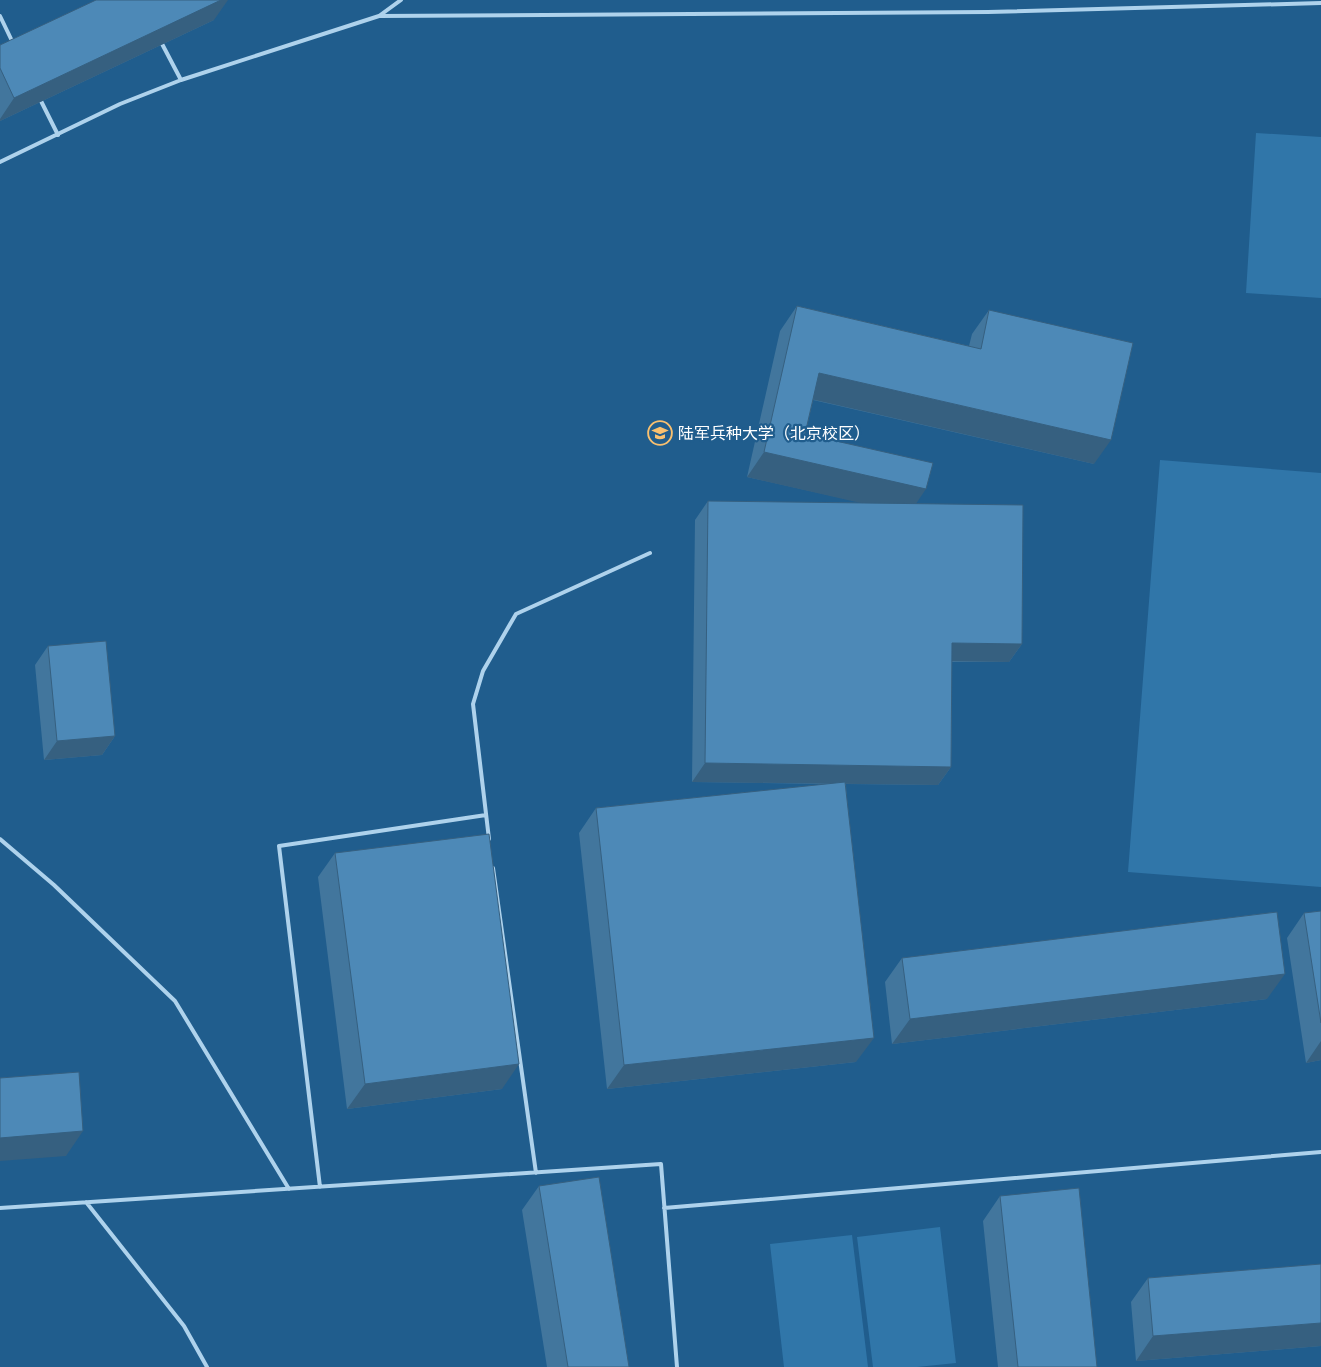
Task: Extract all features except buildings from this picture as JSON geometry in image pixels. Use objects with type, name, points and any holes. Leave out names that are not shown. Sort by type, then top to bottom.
[{"type":"lane","points":[[380,16],[401,0]]},
{"type":"lane","points":[[0,162],[120,104],[181,80],[380,16],[988,12],[1321,3]]},
{"type":"lane","points":[[0,16],[17,50]]},
{"type":"lane","points":[[156,32],[181,80]]},
{"type":"lane","points":[[37,93],[58,135]]},
{"type":"lane","points":[[490,844],[473,704],[483,671],[516,614],[650,553]]},
{"type":"lane","points":[[320,1187],[279,846],[486,815]]},
{"type":"lane","points":[[0,839],[54,885],[175,1001],[289,1189]]},
{"type":"lane","points":[[493,863],[536,1173]]},
{"type":"lane","points":[[664,1208],[1321,1152]]},
{"type":"lane","points":[[0,1208],[661,1164],[677,1367]]},
{"type":"lane","points":[[86,1202],[184,1326],[208,1367]]},
{"type":"shaded area","points":[[1256,133],[1321,137],[1321,298],[1246,293]]},
{"type":"shaded area","points":[[1160,460],[1321,473],[1321,887],[1128,872]]},
{"type":"shaded area","points":[[940,1227],[956,1363],[917,1367],[873,1367],[857,1237]]},
{"type":"shaded area","points":[[852,1235],[868,1367],[784,1367],[770,1244]]},
{"type":"place","name":"陆军兵种大学（北京校区）","points":[[660,433]]}]
